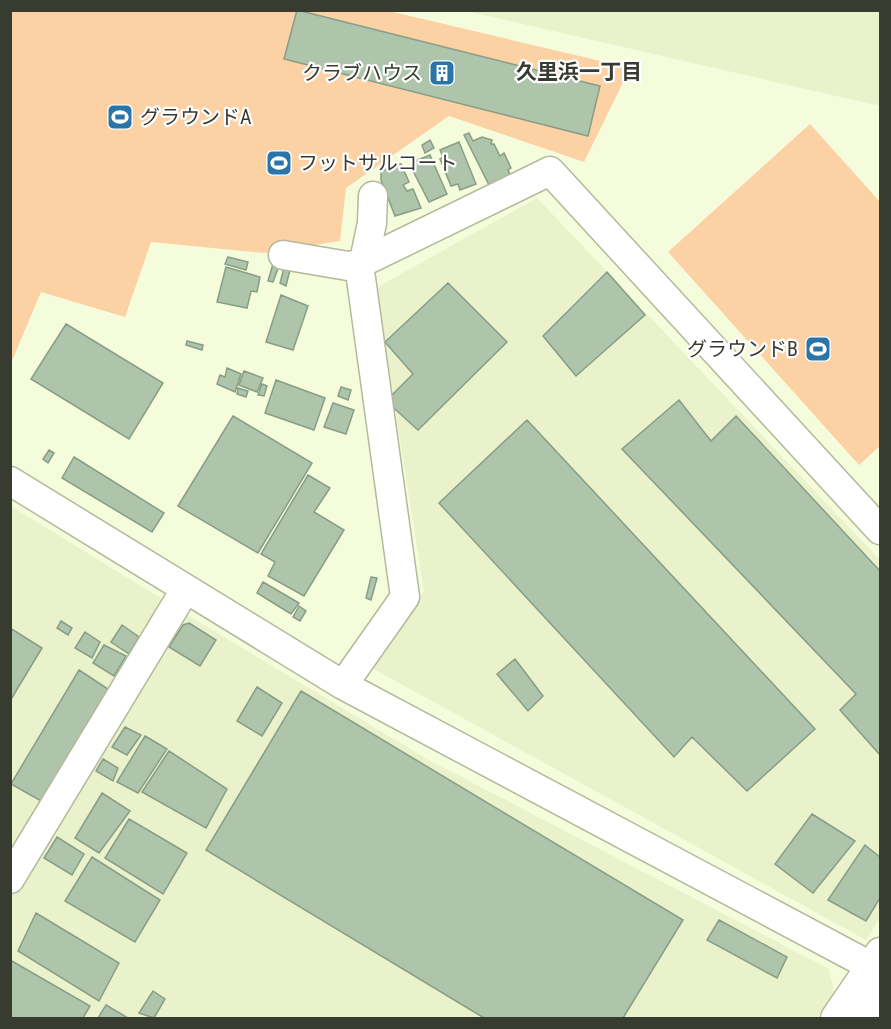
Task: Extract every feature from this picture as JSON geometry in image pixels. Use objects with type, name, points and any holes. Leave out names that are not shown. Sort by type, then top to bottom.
[{"type":"street","points":[[283,255],[348,266],[362,262],[550,171],[880,530]]},
{"type":"street","points":[[344,685],[405,597],[362,262],[372,224],[373,196]]},
{"type":"street","points":[[10,481],[185,590],[344,685],[878,963],[835,1018]]},
{"type":"street","points":[[10,879],[185,590]]},
{"type":"street","points":[[864,1018],[880,994]]},
{"type":"shaded area","points":[[11,11],[389,11],[630,68],[584,162],[449,116],[346,188],[340,241],[264,253],[151,242],[125,317],[41,292],[11,363]]},
{"type":"shaded area","points":[[466,11],[880,11],[880,106],[510,21]]},
{"type":"shaded area","name":"グラウンドB","points":[[810,124],[880,202],[880,446],[859,465],[668,252]]},
{"type":"shaded area","points":[[537,198],[880,560],[880,918],[866,940],[372,668],[424,591],[376,288]]},
{"type":"shaded area","points":[[11,506],[167,602],[11,862]]},
{"type":"shaded area","points":[[184,613],[427,759],[829,969],[834,992],[817,1018],[11,1018],[10,898]]},
{"type":"building","name":"クラブハウス","points":[[297,10],[600,86],[588,136],[284,59]]},
{"type":"building","points":[[469,133],[473,141],[482,137],[492,140],[491,144],[494,144],[500,156],[504,153],[511,168],[508,170],[511,176],[489,185],[464,135]]},
{"type":"building","points":[[430,140],[434,148],[425,153],[422,145]]},
{"type":"building","points":[[459,142],[476,184],[460,190],[458,184],[451,186],[440,159],[443,157],[440,150]]},
{"type":"building","points":[[430,155],[447,194],[429,202],[413,171],[416,170],[413,162]]},
{"type":"building","points":[[401,164],[409,182],[403,185],[407,191],[413,189],[421,208],[395,216],[381,180],[381,171]]},
{"type":"building","points":[[228,257],[248,262],[246,270],[225,264]]},
{"type":"building","points":[[273,264],[279,266],[273,282],[268,281]]},
{"type":"building","points":[[226,267],[260,277],[257,292],[251,291],[247,308],[217,302]]},
{"type":"building","points":[[284,268],[290,270],[286,286],[280,283]]},
{"type":"building","points":[[607,272],[645,315],[576,376],[543,336]]},
{"type":"building","points":[[448,283],[507,342],[418,430],[386,401],[413,374],[385,342]]},
{"type":"building","points":[[281,295],[308,306],[293,350],[266,342]]},
{"type":"building","points":[[66,324],[163,383],[129,439],[31,379]]},
{"type":"building","points":[[187,341],[203,345],[202,350],[186,345]]},
{"type":"building","points":[[227,368],[241,374],[235,392],[217,384],[220,375],[225,377]]},
{"type":"building","points":[[244,371],[263,378],[257,392],[239,385]]},
{"type":"building","points":[[276,380],[325,398],[314,430],[265,413]]},
{"type":"building","points":[[262,384],[267,386],[264,396],[258,395]]},
{"type":"building","points":[[341,387],[351,390],[348,400],[338,396]]},
{"type":"building","points":[[238,388],[248,391],[246,397],[237,394]]},
{"type":"building","points":[[679,400],[711,441],[736,416],[880,571],[880,755],[840,710],[856,694],[622,449]]},
{"type":"building","points":[[333,403],[354,410],[346,434],[324,427]]},
{"type":"building","points":[[233,416],[312,463],[258,553],[178,506]]},
{"type":"building","points":[[527,420],[815,729],[747,791],[692,737],[674,757],[439,503]]},
{"type":"building","points":[[49,450],[54,453],[48,463],[43,459]]},
{"type":"building","points":[[74,457],[164,513],[152,532],[62,478]]},
{"type":"building","points":[[308,475],[330,488],[314,512],[344,530],[304,596],[268,576],[275,562],[261,554]]},
{"type":"building","points":[[371,577],[377,578],[371,600],[366,598]]},
{"type":"building","points":[[263,582],[299,603],[291,614],[257,593]]},
{"type":"building","points":[[299,606],[306,611],[300,621],[293,617]]},
{"type":"building","points":[[61,621],[72,628],[68,635],[57,628]]},
{"type":"building","points":[[189,623],[216,640],[200,666],[169,647],[183,625]]},
{"type":"building","points":[[122,625],[139,637],[129,654],[111,642]]},
{"type":"building","points":[[10,628],[42,648],[10,701]]},
{"type":"building","points":[[85,632],[100,642],[92,658],[75,648]]},
{"type":"building","points":[[104,645],[126,656],[114,676],[93,663]]},
{"type":"building","points":[[515,659],[543,696],[528,711],[497,674]]},
{"type":"building","points":[[79,670],[108,689],[41,801],[11,784]]},
{"type":"building","points":[[257,687],[282,703],[262,736],[237,721]]},
{"type":"building","points":[[301,691],[683,920],[623,1018],[484,1018],[206,850]]},
{"type":"building","points":[[125,727],[141,735],[127,755],[112,747]]},
{"type":"building","points":[[145,736],[167,749],[138,793],[117,782]]},
{"type":"building","points":[[169,751],[227,789],[206,828],[142,792]]},
{"type":"building","points":[[103,759],[118,768],[113,781],[96,771]]},
{"type":"building","points":[[102,793],[130,811],[99,853],[75,838]]},
{"type":"building","points":[[812,814],[855,841],[813,893],[775,864]]},
{"type":"building","points":[[129,819],[187,853],[163,894],[105,858]]},
{"type":"building","points":[[57,837],[84,854],[72,875],[44,858]]},
{"type":"building","points":[[865,845],[880,857],[880,898],[866,921],[828,900]]},
{"type":"building","points":[[92,857],[160,900],[135,942],[65,901]]},
{"type":"building","points":[[36,913],[119,963],[99,1001],[18,951]]},
{"type":"building","points":[[719,920],[787,957],[777,978],[707,940]]},
{"type":"building","points":[[10,960],[90,1006],[83,1018],[10,1018]]},
{"type":"building","points":[[153,991],[165,999],[154,1018],[139,1013]]},
{"type":"building","points":[[106,1005],[128,1018],[98,1018]]},
{"type":"place","name":"クラブハウス","points":[[442,73]]},
{"type":"place","name":"グラウンドA","points":[[120,117]]},
{"type":"place","name":"フットサルコート","points":[[279,163]]},
{"type":"place","name":"グラウンドB","points":[[818,349]]},
{"type":"district","name":"久里浜一丁目","points":[[579,72]]}]
